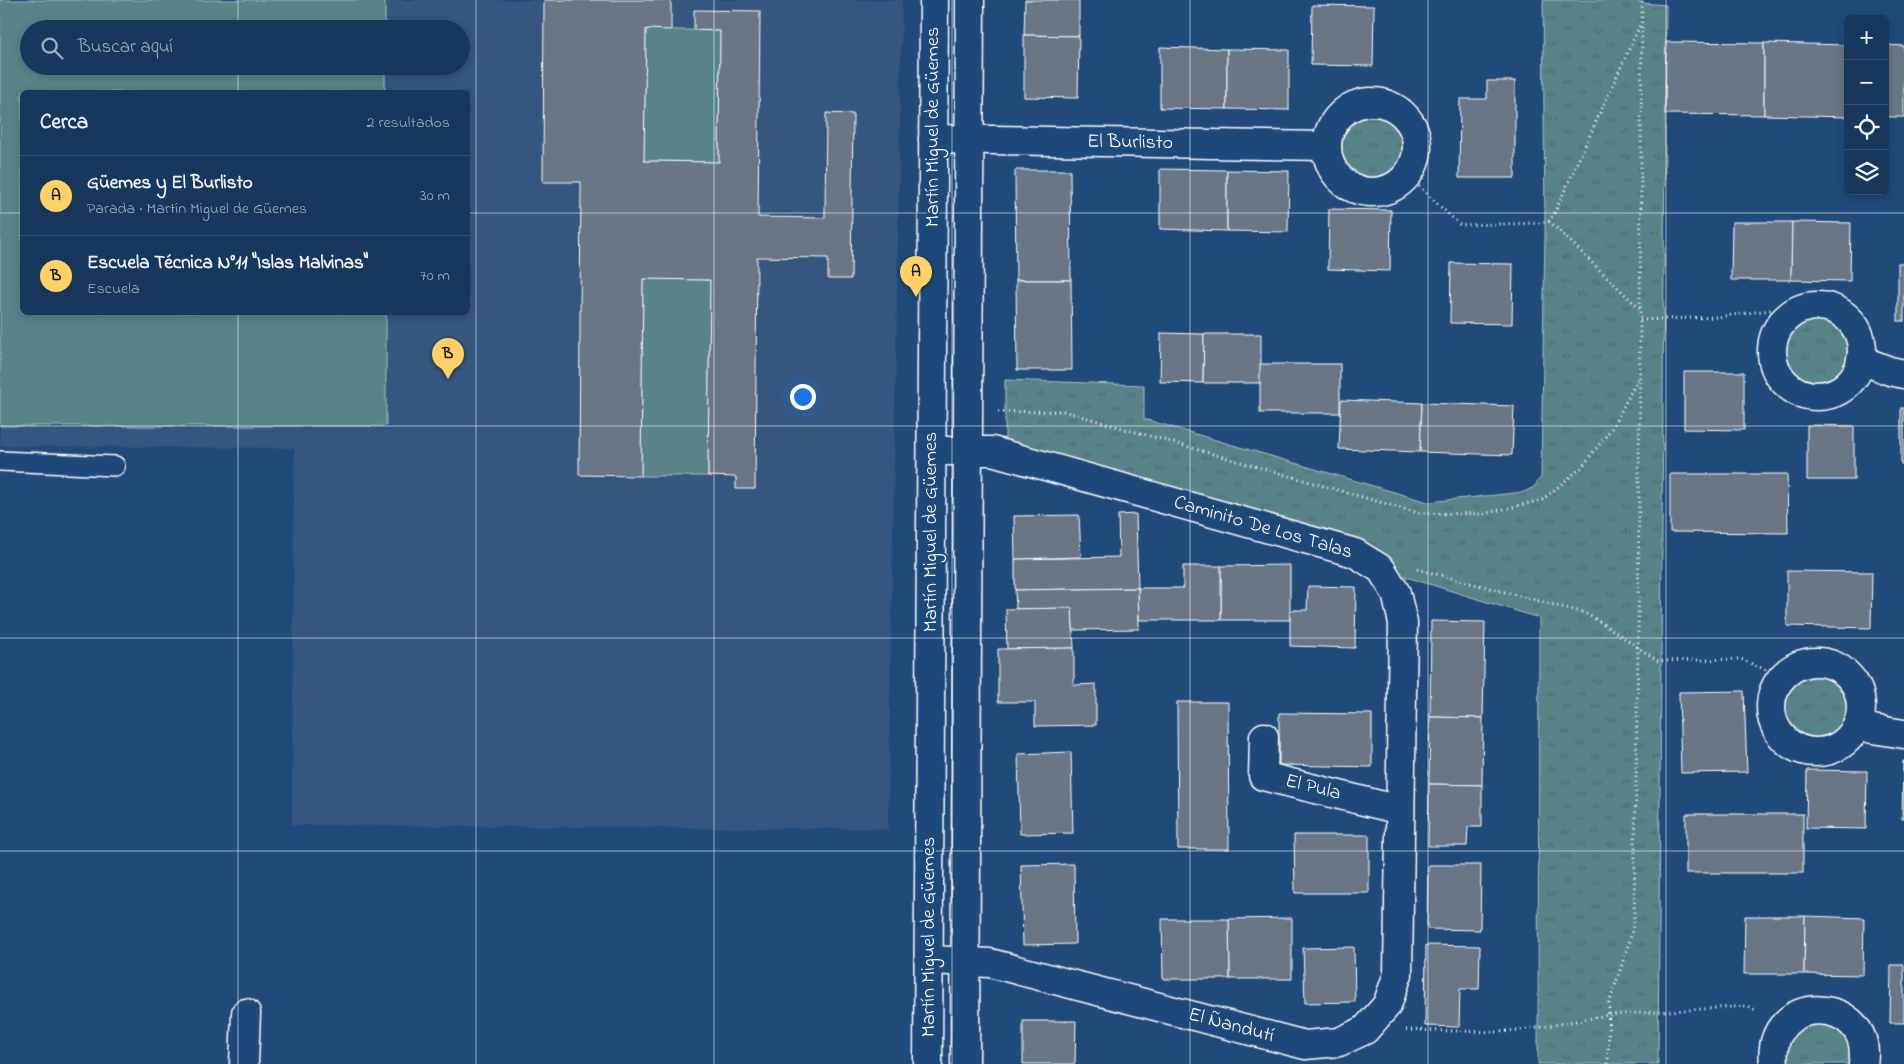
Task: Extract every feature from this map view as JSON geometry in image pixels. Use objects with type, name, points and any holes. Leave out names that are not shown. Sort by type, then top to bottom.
[{"type":"street","name":"Martín Miguel de Güemes","points":[[928,1064],[934,0]]},
{"type":"street","name":"Martín Miguel de Güemes","points":[[965,1064],[970,0]]},
{"type":"street","points":[[1366,102],[1381,103],[1396,109],[1408,119],[1416,133],[1418,149],[1415,163],[1408,176],[1398,185],[1385,191],[1371,193],[1357,190],[1344,184],[1334,173],[1328,160],[1327,146],[1330,130],[1338,117],[1351,108],[1366,102]]},
{"type":"street","name":"El Burlisto","points":[[933,139],[1327,146]]},
{"type":"street","points":[[1822,306],[1836,310],[1848,318],[1857,331],[1862,345],[1862,360],[1857,373],[1849,384],[1838,392],[1812,397],[1799,393],[1787,386],[1778,376],[1771,350],[1774,335],[1782,322],[1789,316],[1806,307],[1822,306]]},
{"type":"street","points":[[1862,360],[1890,371],[1904,374]]},
{"type":"street","name":"Caminito De Los Talas","points":[[932,451],[992,451],[1355,553],[1381,569],[1396,594],[1403,622],[1400,810]]},
{"type":"street","points":[[1810,662],[1825,663],[1840,669],[1852,680],[1860,693],[1862,709],[1859,723],[1852,735],[1842,745],[1829,751],[1815,753],[1801,750],[1788,743],[1778,733],[1773,720],[1771,706],[1774,690],[1782,677],[1794,667],[1810,662]]},
{"type":"street","points":[[1859,723],[1872,729],[1904,734]]},
{"type":"street","name":"El Pula","points":[[1264,737],[1264,776],[1400,810]]},
{"type":"street","name":"El Ñandutí","points":[[929,960],[990,963],[1305,1045],[1339,1042],[1365,1030],[1387,1005],[1398,974],[1400,810]]},
{"type":"street","points":[[1774,1064],[1773,1053],[1776,1038],[1785,1024],[1797,1015],[1812,1010],[1828,1010],[1843,1016],[1854,1027],[1862,1041],[1863,1064]]},
{"type":"street","points":[[244,1064],[246,1013]]},
{"type":"lane","points":[[0,461],[115,466]]},
{"type":"path","points":[[1608,1064],[1609,1004],[1630,940],[1634,919],[1638,648],[1642,0]]},
{"type":"path","points":[[1408,176],[1460,225],[1540,223],[1549,221],[1553,216],[1642,20]]},
{"type":"path","points":[[1549,221],[1640,309]]},
{"type":"path","points":[[1640,320],[1716,317],[1771,310],[1789,316]]},
{"type":"path","points":[[993,412],[1063,411],[1418,513],[1483,514],[1542,500],[1581,468],[1612,428],[1639,376]]},
{"type":"path","points":[[1413,568],[1585,613],[1651,658],[1662,662],[1741,659],[1782,677]]},
{"type":"path","points":[[1365,1030],[1498,1032],[1538,1028],[1608,1015],[1748,1006],[1785,1024]]},
{"type":"shaded area","points":[[0,0],[902,0],[888,829],[292,825],[294,448],[0,446]]},
{"type":"green space","points":[[0,0],[385,0],[385,20],[20,20],[20,75],[385,75],[385,90],[20,90],[20,315],[386,315],[386,426],[0,426]]},
{"type":"green space","points":[[1543,0],[1634,0],[1642,3],[1666,5],[1658,1064],[1538,1064],[1539,618],[1403,576],[1384,556],[1005,442],[1005,380],[1144,385],[1144,419],[1428,502],[1524,492],[1534,487],[1541,477],[1545,231]]},
{"type":"green space","points":[[646,29],[720,31],[719,162],[644,161]]},
{"type":"green space","points":[[1372,114],[1385,117],[1396,124],[1403,135],[1406,148],[1403,161],[1396,172],[1385,179],[1372,182],[1359,179],[1348,172],[1341,161],[1338,148],[1341,135],[1348,124],[1359,117]]},
{"type":"green space","points":[[643,279],[710,280],[708,476],[641,476]]},
{"type":"green space","points":[[1815,317],[1828,320],[1839,327],[1846,338],[1849,351],[1846,364],[1839,375],[1828,382],[1815,385],[1802,382],[1791,375],[1784,364],[1781,351],[1784,338],[1791,327],[1802,320]]},
{"type":"green space","points":[[1816,673],[1829,676],[1840,683],[1847,694],[1850,707],[1847,720],[1840,731],[1829,738],[1816,741],[1803,738],[1792,731],[1785,720],[1782,707],[1785,694],[1792,683],[1803,676]]},
{"type":"green space","points":[[1810,1022],[1832,1023],[1848,1037],[1851,1064],[1786,1064],[1791,1035]]},
{"type":"building","points":[[544,0],[671,0],[671,30],[646,29],[644,161],[719,162],[720,31],[694,30],[694,10],[760,11],[758,217],[825,218],[826,113],[853,114],[851,279],[828,279],[828,258],[757,257],[755,489],[736,489],[736,477],[708,476],[710,280],[643,279],[641,476],[579,475],[581,182],[543,182]]},
{"type":"building","points":[[1025,0],[1079,0],[1079,36],[1024,35]]},
{"type":"building","points":[[1312,5],[1374,6],[1373,66],[1311,65]]},
{"type":"building","points":[[1024,35],[1079,36],[1078,98],[1024,97]]},
{"type":"building","points":[[1666,42],[1764,43],[1764,115],[1665,114]]},
{"type":"building","points":[[1764,43],[1844,45],[1844,117],[1764,115]]},
{"type":"building","points":[[1889,45],[1904,46],[1904,117],[1889,117]]},
{"type":"building","points":[[1160,47],[1227,49],[1227,109],[1160,108]]},
{"type":"building","points":[[1227,49],[1289,50],[1289,110],[1227,109]]},
{"type":"building","points":[[1487,81],[1515,81],[1515,178],[1459,178],[1460,99],[1487,99]]},
{"type":"building","points":[[1160,169],[1227,170],[1227,231],[1160,229]]},
{"type":"building","points":[[1015,170],[1070,170],[1071,280],[1016,280]]},
{"type":"building","points":[[1227,170],[1289,171],[1288,232],[1227,231]]},
{"type":"building","points":[[1329,209],[1391,210],[1390,271],[1328,269]]},
{"type":"building","points":[[1732,222],[1792,222],[1791,280],[1731,280]]},
{"type":"building","points":[[1792,222],[1851,223],[1850,281],[1791,280]]},
{"type":"building","points":[[1451,263],[1513,264],[1512,324],[1450,323]]},
{"type":"building","points":[[1898,263],[1904,263],[1904,321],[1898,321]]},
{"type":"building","points":[[1016,280],[1071,280],[1072,370],[1017,370]]},
{"type":"building","points":[[1161,333],[1204,334],[1203,383],[1160,382]]},
{"type":"building","points":[[1204,334],[1261,334],[1261,383],[1203,383]]},
{"type":"building","points":[[1260,364],[1340,364],[1340,413],[1260,413]]},
{"type":"building","points":[[1684,372],[1744,372],[1744,430],[1684,429]]},
{"type":"building","points":[[1341,400],[1422,403],[1420,452],[1339,449]]},
{"type":"building","points":[[1422,403],[1514,406],[1512,455],[1420,452]]},
{"type":"building","points":[[1901,408],[1904,408],[1904,464],[1901,464]]},
{"type":"building","points":[[1807,425],[1854,426],[1854,480],[1807,480]]},
{"type":"building","points":[[1670,474],[1787,474],[1788,533],[1670,532]]},
{"type":"building","points":[[1136,514],[1138,588],[1015,590],[1015,559],[1119,557],[1118,515]]},
{"type":"building","points":[[1079,515],[1081,557],[1015,559],[1014,516]]},
{"type":"building","points":[[1290,565],[1290,620],[1221,620],[1221,566]]},
{"type":"building","points":[[1183,566],[1221,566],[1221,620],[1139,620],[1138,588],[1183,588]]},
{"type":"building","points":[[1787,571],[1872,572],[1871,628],[1787,626]]},
{"type":"building","points":[[1308,586],[1356,587],[1355,648],[1290,646],[1290,610],[1307,610]]},
{"type":"building","points":[[1138,588],[1139,629],[1073,630],[1072,608],[1016,609],[1015,590]]},
{"type":"building","points":[[1072,608],[1074,648],[1007,649],[1006,609]]},
{"type":"building","points":[[1431,621],[1485,622],[1483,718],[1430,717]]},
{"type":"building","points":[[1074,648],[1074,685],[1096,684],[1096,725],[1035,726],[1035,702],[998,702],[998,649]]},
{"type":"building","points":[[1744,691],[1747,772],[1681,773],[1679,692]]},
{"type":"building","points":[[1177,702],[1228,702],[1229,849],[1178,849]]},
{"type":"building","points":[[1279,713],[1372,714],[1372,767],[1279,765]]},
{"type":"building","points":[[1430,717],[1483,718],[1482,785],[1429,784]]},
{"type":"building","points":[[1071,752],[1073,833],[1020,834],[1018,754]]},
{"type":"building","points":[[1903,761],[1904,819],[1902,819]]},
{"type":"building","points":[[1807,770],[1867,771],[1866,829],[1806,828]]},
{"type":"building","points":[[1429,784],[1482,785],[1482,827],[1468,827],[1467,846],[1428,846]]},
{"type":"building","points":[[1686,814],[1803,814],[1803,873],[1686,873]]},
{"type":"building","points":[[1294,835],[1369,835],[1369,893],[1295,893]]},
{"type":"building","points":[[1074,864],[1075,944],[1023,945],[1021,865]]},
{"type":"building","points":[[1428,865],[1481,865],[1480,930],[1427,929]]},
{"type":"building","points":[[1745,916],[1805,916],[1804,974],[1744,974]]},
{"type":"building","points":[[1805,916],[1864,918],[1863,975],[1804,974]]},
{"type":"building","points":[[1292,918],[1292,979],[1230,979],[1229,919]]},
{"type":"building","points":[[1162,919],[1229,919],[1230,979],[1163,979]]},
{"type":"building","points":[[1426,945],[1480,946],[1479,989],[1460,989],[1459,1027],[1425,1026]]},
{"type":"building","points":[[1354,947],[1355,1002],[1305,1003],[1303,948]]},
{"type":"building","points":[[1891,965],[1904,965],[1904,1023],[1890,1023]]},
{"type":"building","points":[[1023,1021],[1076,1021],[1075,1064],[1023,1064]]},
{"type":"place","name":"Güemes y El Burlisto","points":[[916,297]]},
{"type":"place","name":"Escuela Técnica N°11 \"Islas Malvinas\"","points":[[448,379]]}]
